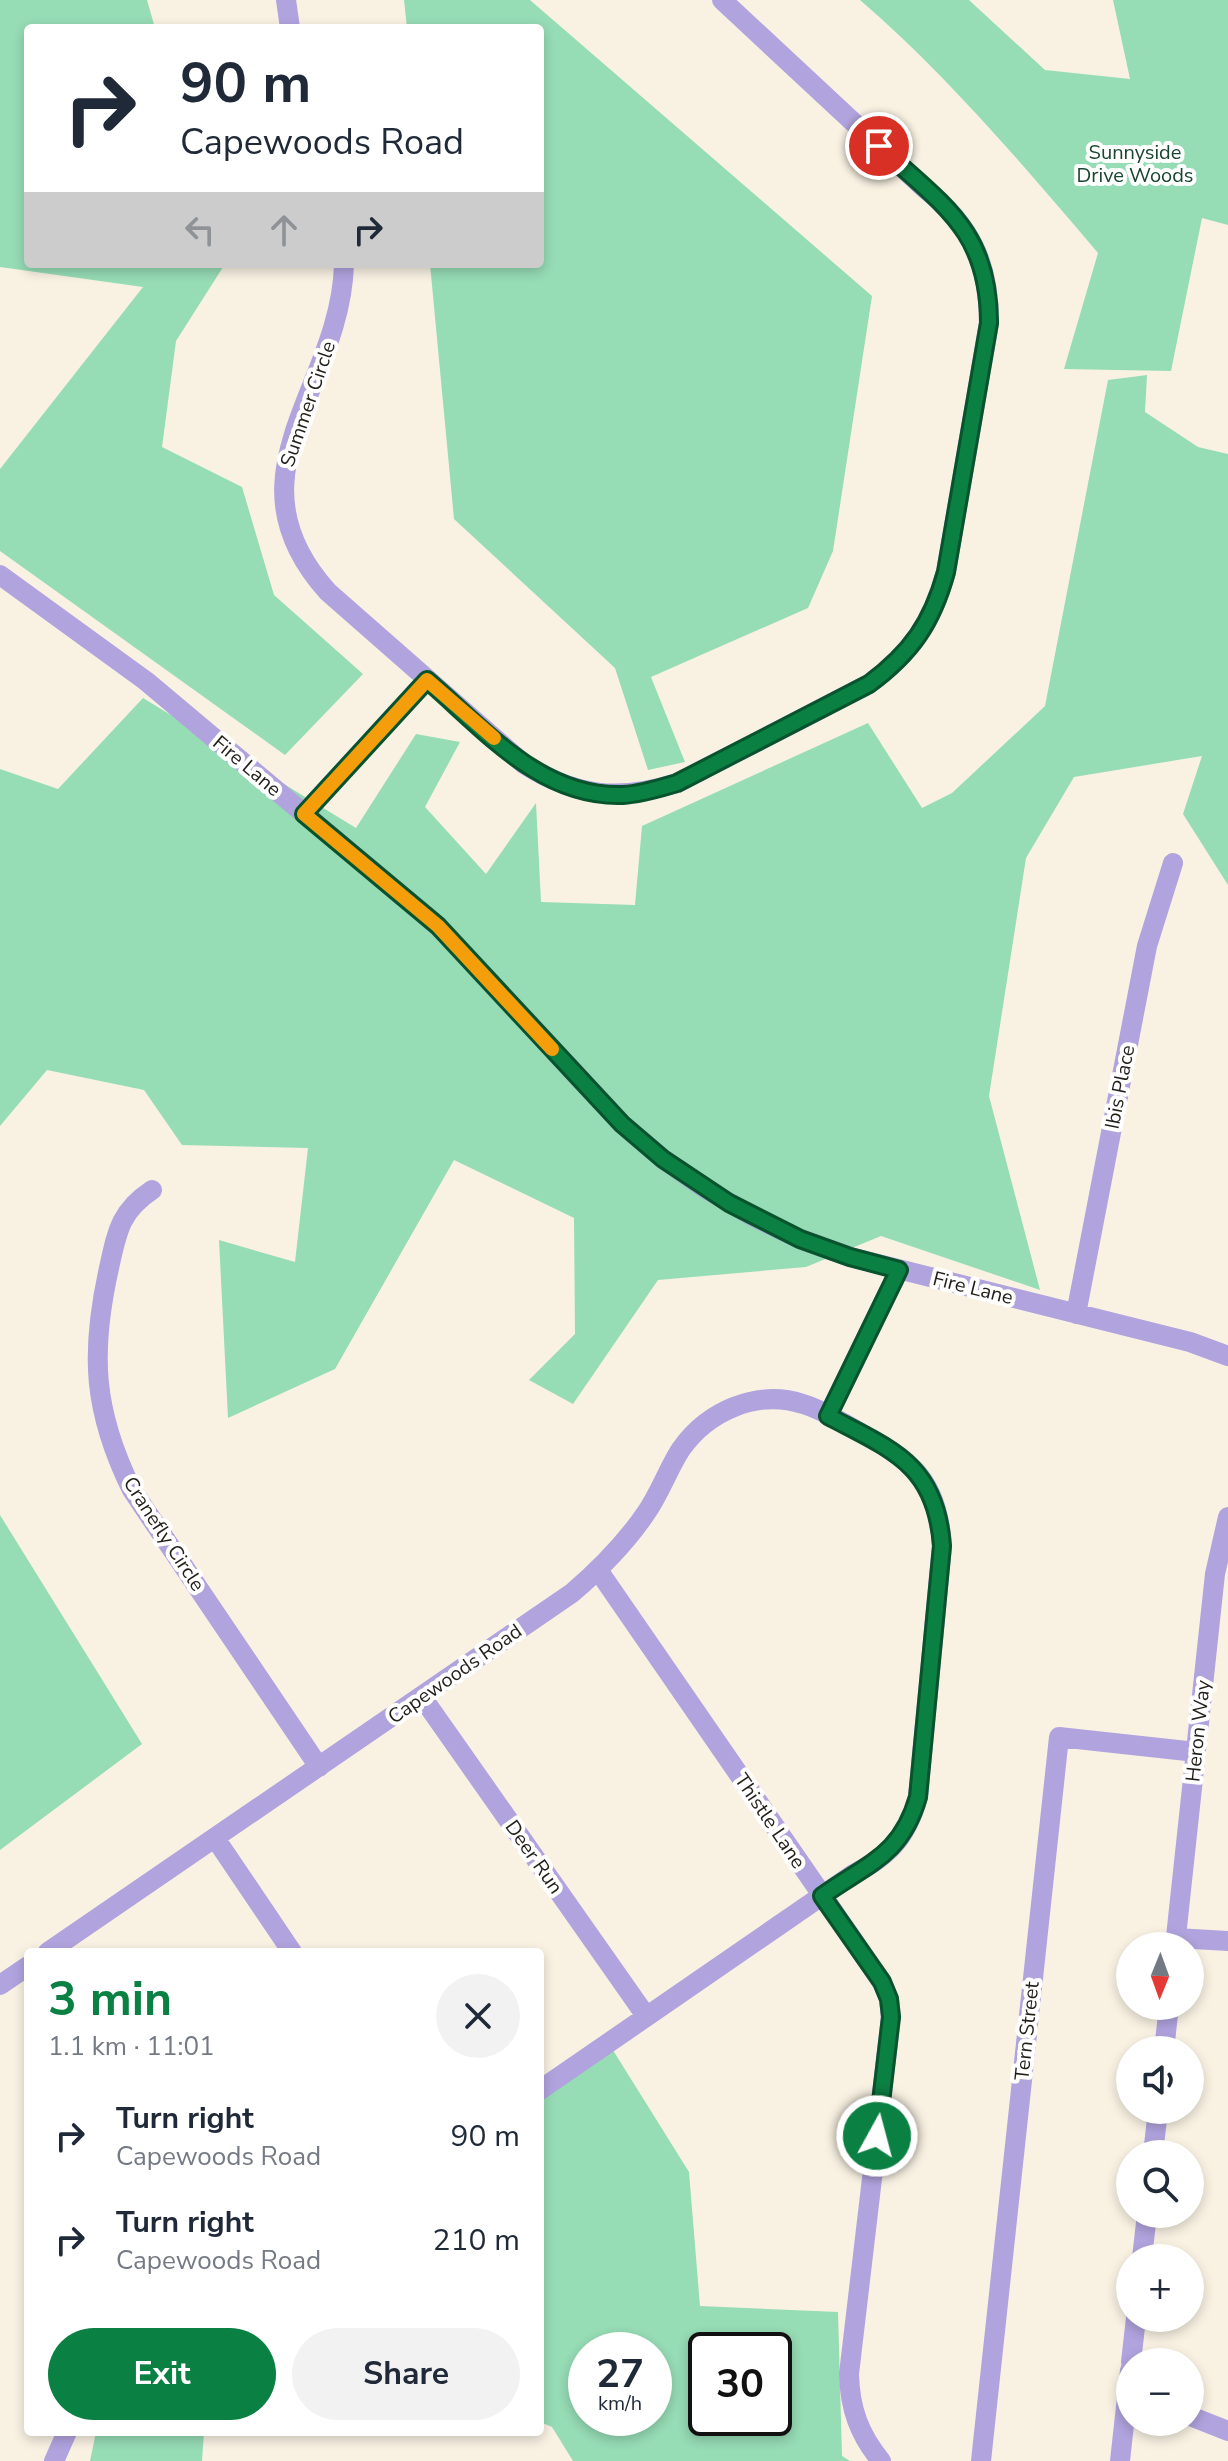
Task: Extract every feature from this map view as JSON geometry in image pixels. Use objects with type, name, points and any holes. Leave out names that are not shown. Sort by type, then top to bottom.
[{"type":"street","points":[[286,0],[289,24]]},
{"type":"street","name":"Summer Circle","points":[[344,268],[342,297],[335,325],[288,452],[283,476],[283,503],[288,527],[310,573],[328,592],[524,764],[545,778],[573,789],[624,795],[651,791],[677,783],[869,684],[909,649],[938,601],[946,572],[989,323],[989,297],[984,272],[962,225],[944,204],[722,0]]},
{"type":"street","name":"Fire Lane","points":[[0,575],[146,681],[438,926],[622,1124],[663,1159],[706,1189],[800,1239],[850,1257],[1190,1342],[1228,1356]]},
{"type":"street","points":[[304,814],[427,680]]},
{"type":"street","name":"Ibis Place","points":[[1076,1314],[1147,946],[1173,863]]},
{"type":"street","name":"Cranefly Circle","points":[[152,1190],[126,1212],[118,1228],[101,1304],[97,1357],[106,1428],[132,1490],[319,1767]]},
{"type":"street","points":[[828,1416],[899,1270]]},
{"type":"street","name":"Capewoods Road","points":[[54,1948],[572,1593],[626,1540],[647,1512],[679,1452],[710,1419],[749,1402],[774,1399],[807,1405],[894,1451],[913,1467],[935,1504],[942,1546],[918,1797],[912,1817],[887,1853],[544,2087]]},
{"type":"street","name":"Heron Way","points":[[1177,1932],[1215,1574],[1228,1517]]},
{"type":"street","name":"Thistle Lane","points":[[598,1570],[882,1982],[889,1999],[891,2017],[849,2374],[855,2422],[881,2461]]},
{"type":"street","name":"Deer Run","points":[[422,1697],[646,2016]]},
{"type":"street","name":"Tern Street","points":[[981,2461],[1059,1737],[1196,1752]]},
{"type":"street","points":[[215,1838],[289,1948]]},
{"type":"street","points":[[1204,1941],[1228,1941]]},
{"type":"street","points":[[0,1985],[24,1969]]},
{"type":"street","points":[[1204,2422],[1228,2431]]},
{"type":"street","points":[[54,2461],[65,2436]]},
{"type":"street","points":[[1120,2461],[1123,2436]]},
{"type":"green space","points":[[0,0],[147,0],[154,24],[24,24],[24,268],[222,268],[176,341],[162,447],[242,487],[274,595],[363,674],[285,755],[0,551],[0,469],[143,287],[0,267]]},
{"type":"green space","points":[[404,0],[530,0],[872,296],[833,551],[808,608],[651,677],[685,762],[648,770],[615,668],[454,519],[430,268],[544,268],[544,24],[407,24]]},
{"type":"green space","name":"Sunnyside Drive Woods","points":[[860,0],[969,0],[1045,70],[1130,79],[1113,0],[1228,0],[1228,225],[1202,218],[1171,371],[1064,369],[1098,253],[954,90]]},
{"type":"green space","points":[[1147,375],[1145,412],[1198,447],[1228,454],[1228,885],[1183,814],[1202,756],[1074,777],[1026,858],[989,1096],[1040,1290],[881,1236],[806,1267],[658,1280],[573,1404],[529,1380],[575,1334],[574,1218],[454,1160],[335,1369],[228,1418],[219,1240],[295,1262],[308,1148],[182,1145],[144,1090],[47,1070],[0,1126],[0,769],[58,789],[143,698],[356,828],[416,734],[460,742],[425,807],[486,874],[536,803],[541,902],[635,905],[642,826],[868,723],[922,808],[952,793],[1045,706],[1108,380]]},
{"type":"green space","points":[[0,1515],[142,1744],[0,1850]]},
{"type":"green space","points":[[606,2039],[689,2172],[700,2306],[838,2312],[842,2456],[850,2461],[573,2461],[552,2427],[544,2424],[544,2081]]},
{"type":"green space","points":[[95,2436],[204,2436],[202,2461],[90,2461]]},
{"type":"slow traffic","points":[[494,738],[427,680],[304,814],[438,926],[552,1049]]},
{"type":"route","points":[[877,2136],[891,2017],[889,1999],[882,1982],[822,1896],[887,1853],[912,1817],[918,1797],[942,1546],[935,1504],[913,1467],[894,1451],[828,1416],[899,1270],[800,1239],[729,1203],[663,1159],[622,1124],[438,926],[304,814],[427,680],[524,764],[545,778],[573,789],[624,795],[677,783],[869,684],[909,649],[938,601],[946,572],[989,323],[989,297],[984,272],[962,225],[944,204],[879,146]]}]
